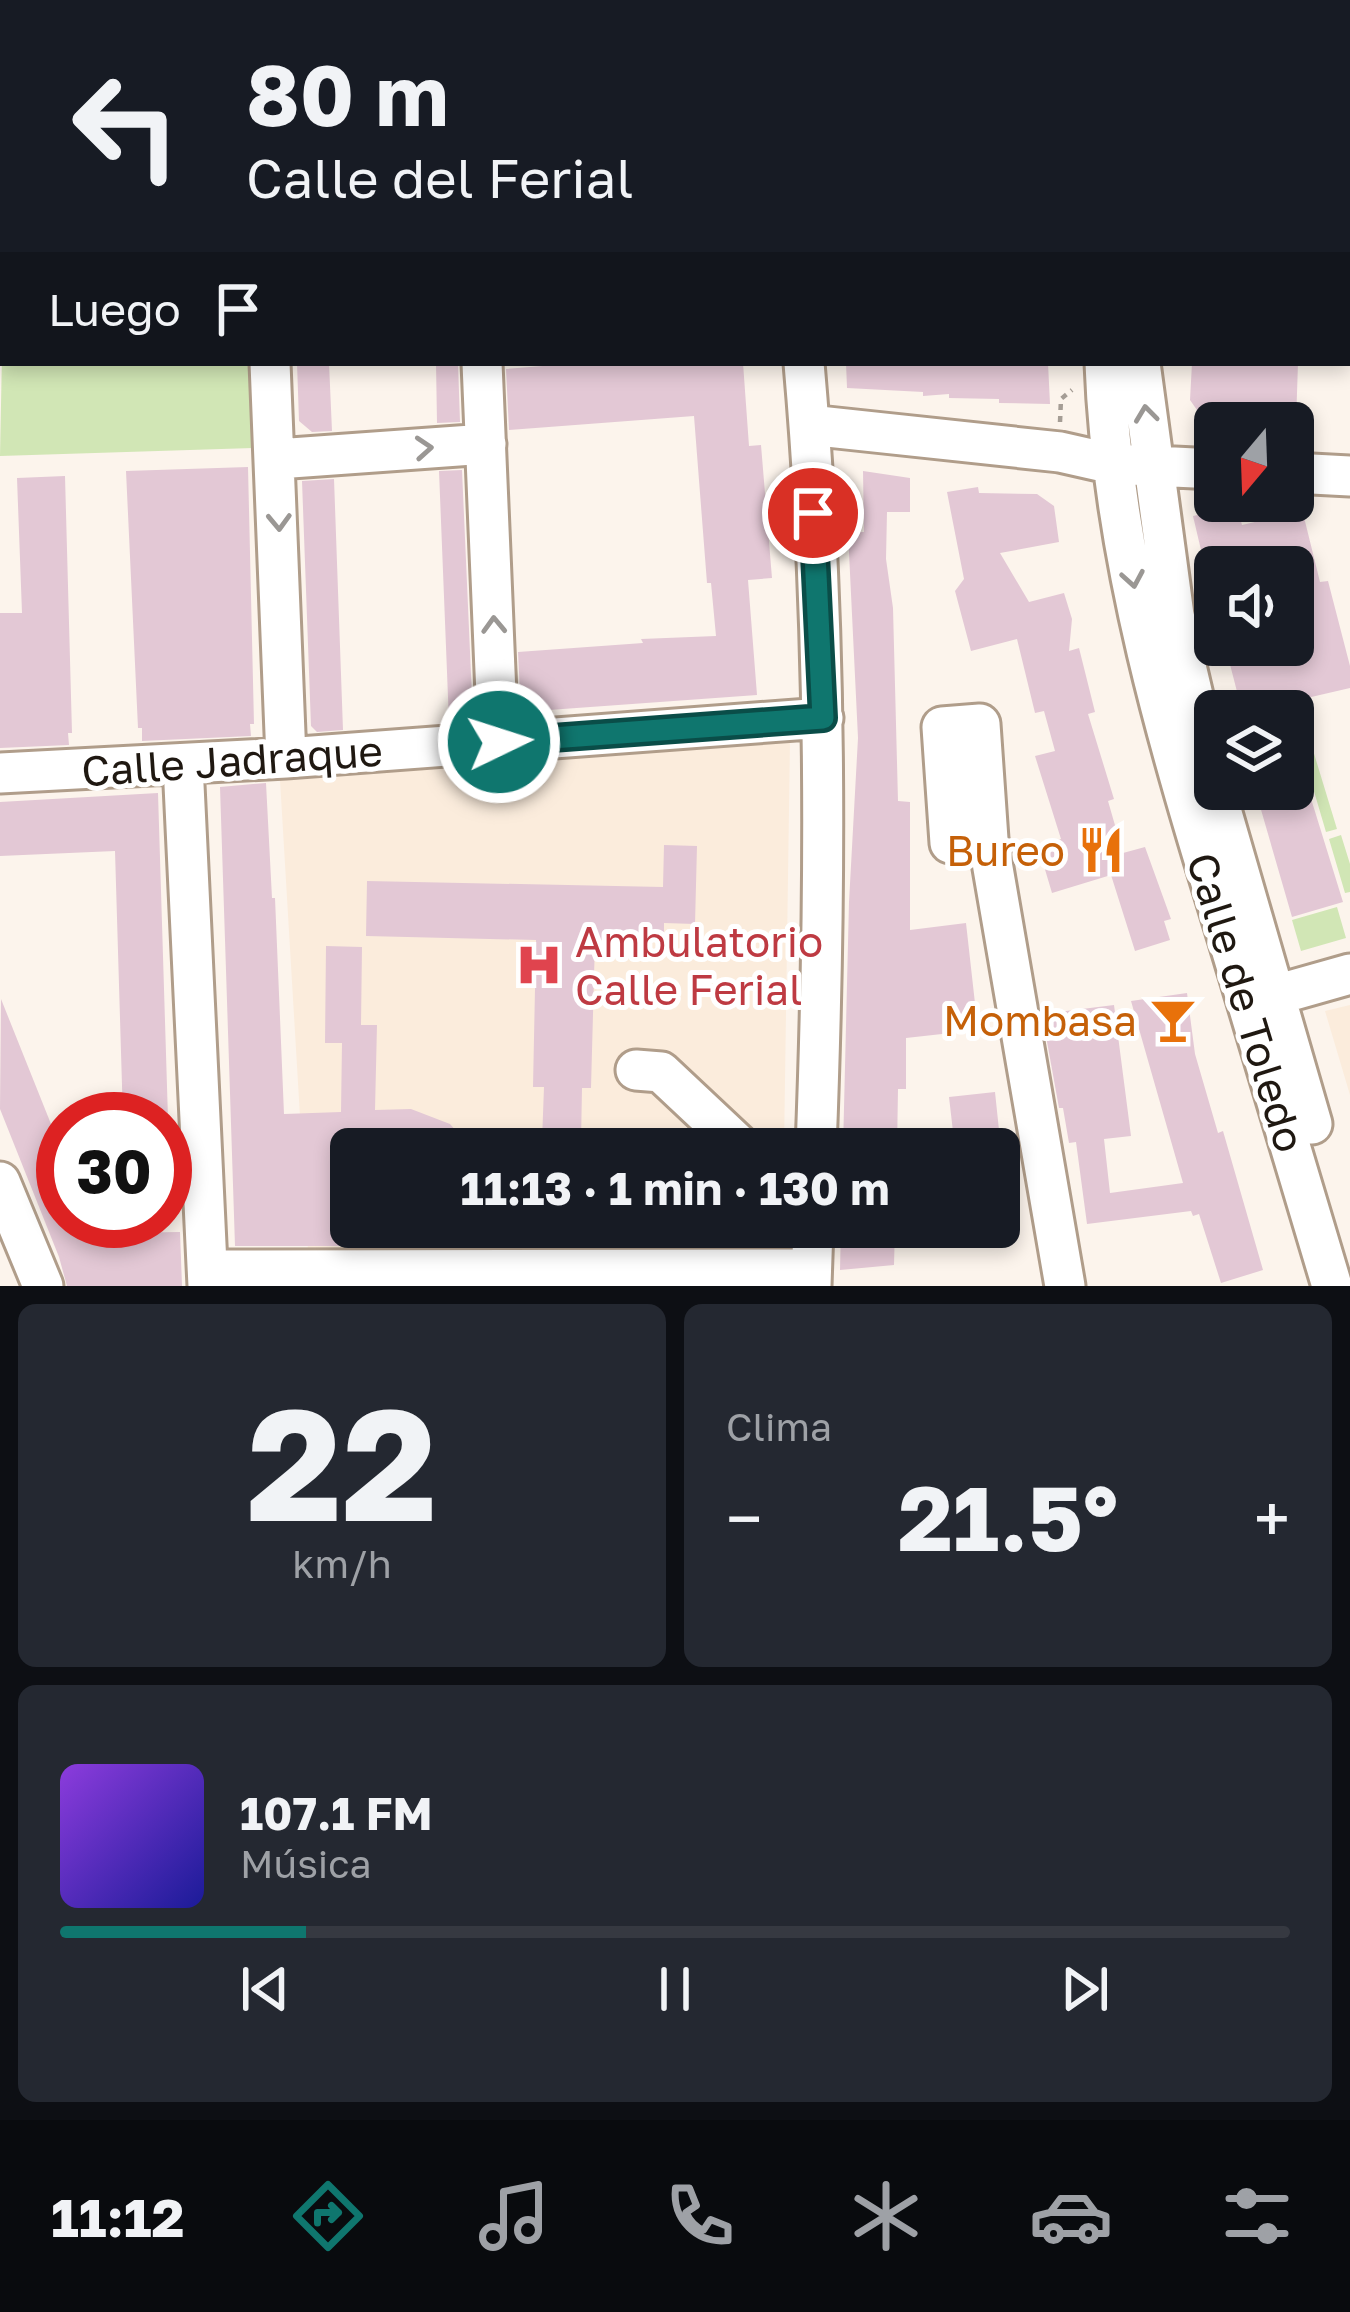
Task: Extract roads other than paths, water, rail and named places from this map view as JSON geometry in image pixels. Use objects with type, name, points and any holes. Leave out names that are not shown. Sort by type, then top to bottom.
[{"type":"street","points":[[271,366],[286,758]]},
{"type":"street","points":[[482,366],[499,742]]},
{"type":"street","points":[[804,366],[823,718],[825,918],[817,1128]]},
{"type":"street","name":"Calle de Toledo","points":[[1141,366],[1132,465],[1138,604],[1170,748],[1261,999]]},
{"type":"street","name":"Calle de Toledo","points":[[1090,371],[1132,465],[1194,700]]},
{"type":"street","points":[[809,424],[1060,452],[1132,465],[1194,468]]},
{"type":"street","points":[[277,458],[486,444]]},
{"type":"street","points":[[1314,474],[1350,476]]},
{"type":"street","name":"Calle Jadraque","points":[[0,773],[286,758],[823,718]]},
{"type":"street","points":[[183,764],[208,1278],[811,1278],[812,1248]]},
{"type":"street","name":"Calle de Toledo","points":[[1220,810],[1328,1276]]},
{"type":"street","points":[[988,839],[1065,1286]]},
{"type":"street","points":[[1261,999],[1350,974]]},
{"type":"street","points":[[636,1070],[661,1072],[721,1128]]},
{"type":"street","points":[[0,1183],[43,1286]]},
{"type":"place","name":"Bureo","points":[[1101,850]]},
{"type":"place","name":"Ambulatorio Calle Ferial","points":[[539,965]]},
{"type":"place","name":"Mombasa","points":[[1173,1020]]}]
